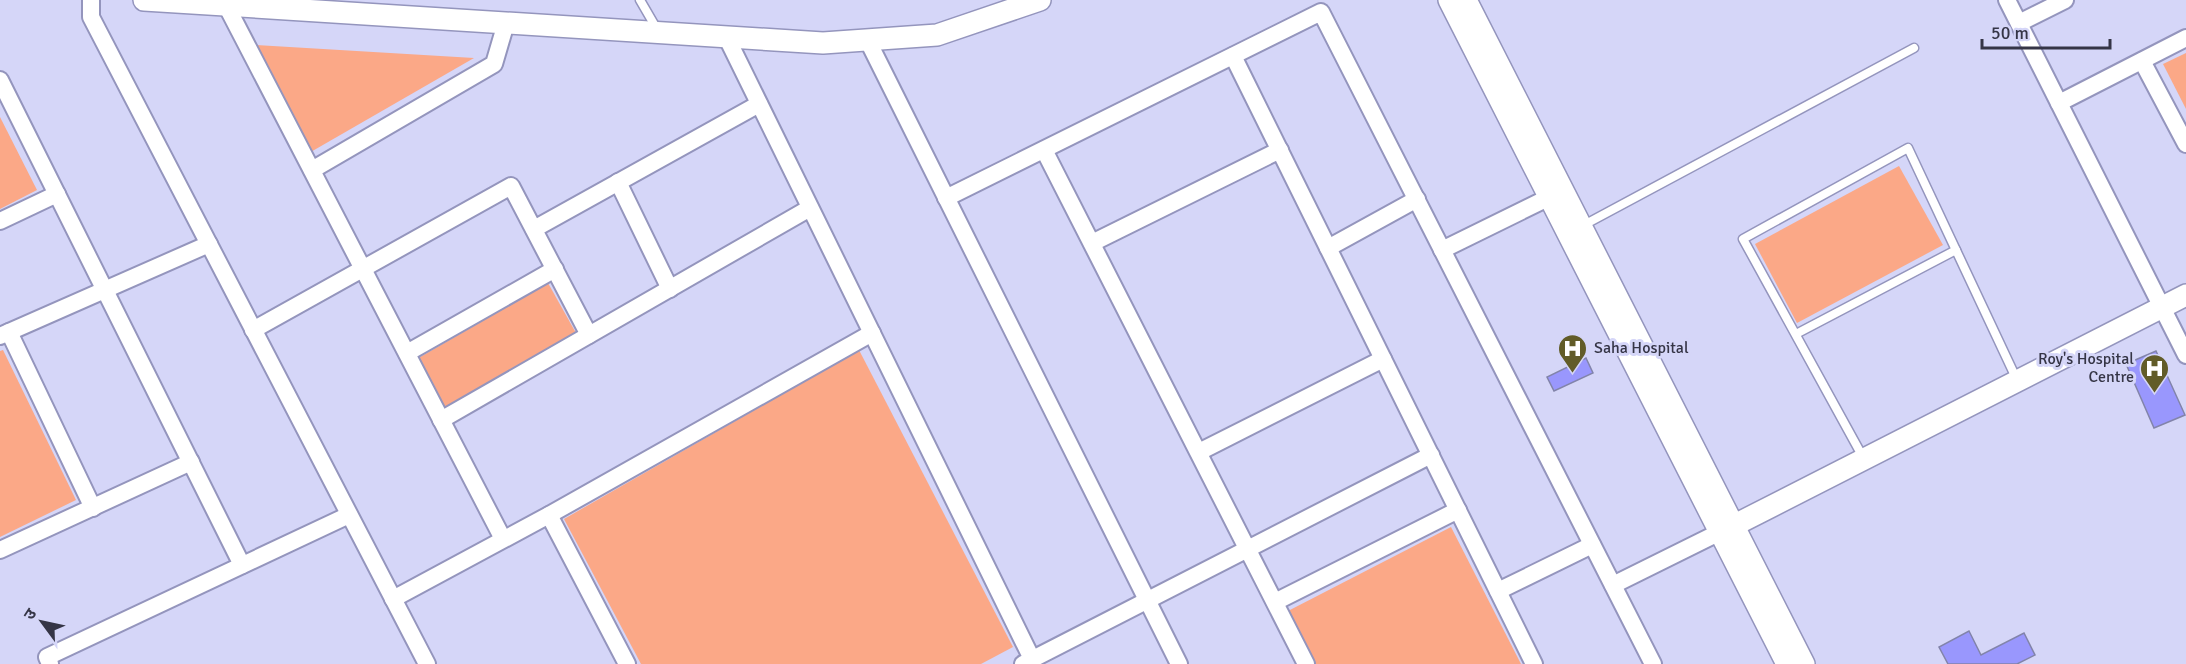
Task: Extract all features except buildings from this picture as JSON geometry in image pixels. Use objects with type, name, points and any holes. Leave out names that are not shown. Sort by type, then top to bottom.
[{"type":"street","points":[[91,0],[92,17],[427,664]]},
{"type":"street","points":[[144,0],[823,43],[937,34],[1030,2]]},
{"type":"street","points":[[1449,0],[1557,194],[1582,226],[1727,529],[1787,664]]},
{"type":"street","points":[[1466,0],[1557,194],[1727,529],[1804,664]]},
{"type":"street","points":[[2007,0],[2186,355]]},
{"type":"street","points":[[2019,23],[2065,0]]},
{"type":"street","points":[[216,3],[312,170],[503,539]]},
{"type":"street","points":[[946,198],[1322,12],[1653,664]]},
{"type":"street","points":[[312,170],[494,64],[506,23]]},
{"type":"street","points":[[726,36],[872,333],[1027,662],[1431,455]]},
{"type":"street","points":[[2059,103],[2186,38]]},
{"type":"street","points":[[867,39],[1179,664]]},
{"type":"street","points":[[1233,56],[1534,664]]},
{"type":"street","points":[[2142,61],[2186,144]]},
{"type":"street","points":[[0,80],[242,565]]},
{"type":"street","points":[[534,229],[759,104]]},
{"type":"street","points":[[1044,150],[1306,664]]},
{"type":"street","points":[[1092,243],[1280,150]]},
{"type":"street","points":[[618,182],[670,289]]},
{"type":"street","points":[[253,330],[511,186],[589,335]]},
{"type":"street","points":[[0,221],[57,194]]},
{"type":"street","points":[[1442,250],[1557,194]]},
{"type":"street","points":[[1328,248],[1417,199]]},
{"type":"street","points":[[441,420],[810,208]]},
{"type":"street","points":[[93,508],[5,334],[209,244]]},
{"type":"street","points":[[407,353],[555,269]]},
{"type":"street","points":[[1613,585],[2186,295]]},
{"type":"street","points":[[393,599],[549,515],[872,333]]},
{"type":"street","points":[[1199,452],[1383,359]]},
{"type":"street","points":[[0,550],[191,462]]},
{"type":"street","points":[[1275,602],[1458,510]]},
{"type":"street","points":[[51,664],[47,657],[349,515]]},
{"type":"street","points":[[549,515],[627,664]]},
{"type":"street","points":[[1498,591],[1592,545]]},
{"type":"lane","points":[[640,0],[658,32]]},
{"type":"lane","points":[[1582,226],[1914,48]]},
{"type":"lane","points":[[1864,459],[1743,240],[1908,148],[2018,380]]},
{"type":"lane","points":[[1796,334],[1956,250]]},
{"type":"shaded area","points":[[256,45],[474,58],[309,153]]},
{"type":"shaded area","points":[[2186,53],[2186,109],[2163,64]]},
{"type":"shaded area","points":[[0,117],[37,190],[0,209]]},
{"type":"shaded area","points":[[1899,166],[1943,245],[1797,323],[1755,244]]},
{"type":"shaded area","points":[[548,283],[576,333],[444,409],[415,360]]},
{"type":"shaded area","points":[[3,350],[76,500],[0,537],[0,351]]},
{"type":"shaded area","points":[[859,350],[1013,647],[981,664],[641,664],[564,519]]},
{"type":"shaded area","points":[[1451,527],[1521,664],[1315,664],[1288,611]]},
{"type":"place","name":"Saha Hospital","points":[[1573,374]]},
{"type":"place","name":"Roy's Hospital Centre","points":[[2155,394]]}]
